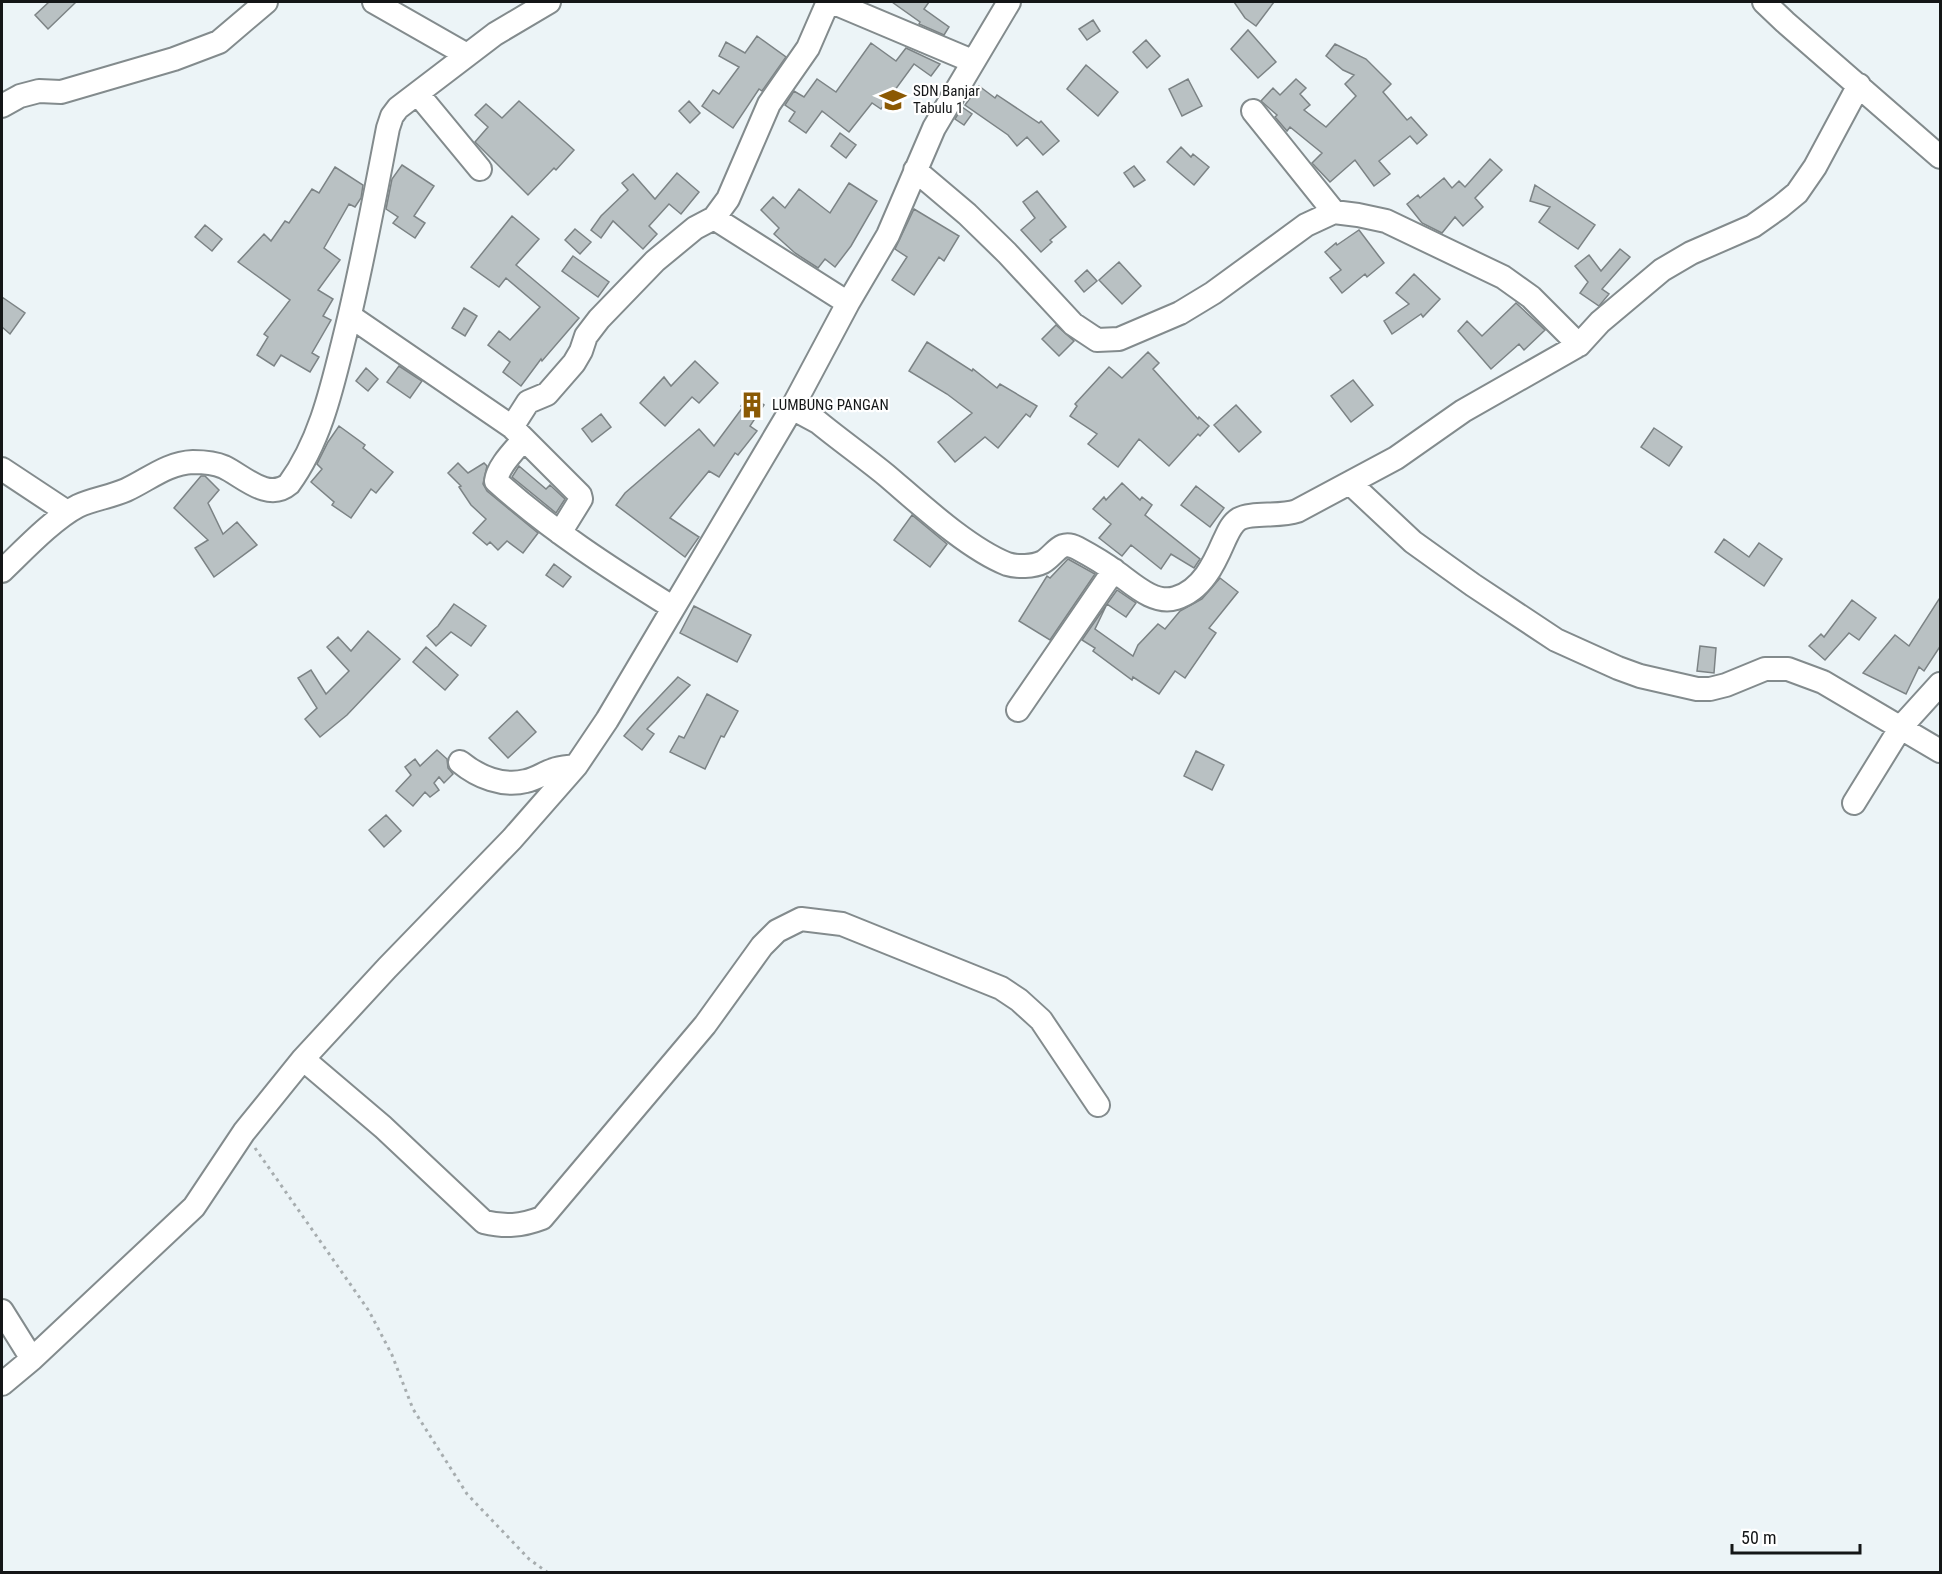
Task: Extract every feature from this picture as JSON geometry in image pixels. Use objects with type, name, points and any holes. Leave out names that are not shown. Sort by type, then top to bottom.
[{"type":"street","points":[[2,106],[20,96],[39,91],[61,92],[219,42],[266,2]]},
{"type":"street","points":[[374,2],[467,54]]},
{"type":"street","points":[[2,571],[67,512],[126,490],[165,468],[190,462],[206,463],[223,467],[270,491],[283,489],[294,477],[322,419],[358,283],[392,116],[398,108],[467,54],[547,2]]},
{"type":"street","points":[[672,607],[560,533],[496,481],[495,478],[518,433],[528,402],[547,394],[574,363],[586,336],[599,319],[655,261],[695,228],[714,218],[728,200],[769,104],[808,48],[830,2],[972,61]]},
{"type":"street","points":[[2,1384],[32,1359],[194,1208],[244,1132],[303,1059],[512,839],[576,766],[606,720],[792,408],[848,303],[888,235],[934,129],[972,61],[1009,2]]},
{"type":"street","points":[[1764,2],[1941,157]]},
{"type":"street","points":[[792,408],[818,422],[968,541],[1008,564],[1025,566],[1043,562],[1058,548],[1067,544],[1114,570],[1143,592],[1158,598],[1173,599],[1192,592],[1209,572],[1231,525],[1239,519],[1250,516],[1288,514],[1351,484],[1484,399],[1579,345],[1600,322],[1662,270],[1691,253],[1753,226],[1797,193],[1815,167],[1859,85]]},
{"type":"street","points":[[417,94],[480,169]]},
{"type":"street","points":[[1253,111],[1334,212]]},
{"type":"street","points":[[915,170],[967,214],[1073,324],[1097,340],[1119,339],[1180,314],[1213,293],[1306,225],[1334,212],[1386,220],[1503,277],[1531,297],[1579,345]]},
{"type":"street","points":[[714,218],[848,303]]},
{"type":"street","points":[[350,316],[518,433],[581,497],[581,502],[560,533]]},
{"type":"street","points":[[2,469],[67,512]]},
{"type":"street","points":[[1351,484],[1413,542],[1556,640],[1640,676],[1697,689],[1710,689],[1725,685],[1765,669],[1788,669],[1823,682],[1941,751]]},
{"type":"street","points":[[1018,710],[1114,570]]},
{"type":"street","points":[[1854,803],[1901,726],[1941,684]]},
{"type":"street","points":[[460,762],[472,772],[494,781],[514,784],[529,781],[555,769],[576,766]]},
{"type":"street","points":[[303,1059],[384,1127],[483,1222],[502,1227],[524,1225],[542,1218],[705,1025],[762,946],[777,931],[801,919],[842,924],[1001,988],[1041,1020],[1098,1105]]},
{"type":"street","points":[[2,1311],[32,1359]]},
{"type":"path","points":[[244,1132],[369,1311],[392,1356],[412,1409],[466,1494],[529,1559],[547,1572]]},
{"type":"building","points":[[49,2],[76,2],[48,29],[35,15]]},
{"type":"building","points":[[892,2],[929,2],[924,9],[949,27],[944,35],[919,24],[920,22]]},
{"type":"building","points":[[1234,2],[1274,2],[1256,26],[1245,18]]},
{"type":"building","points":[[1093,20],[1100,31],[1087,40],[1079,29]]},
{"type":"building","points":[[1248,30],[1276,62],[1258,78],[1231,49]]},
{"type":"building","points":[[757,36],[786,57],[762,91],[759,89],[733,128],[702,106],[713,90],[719,94],[739,67],[719,56],[726,42],[745,53]]},
{"type":"building","points":[[1146,40],[1160,56],[1147,68],[1133,52]]},
{"type":"building","points":[[871,43],[896,61],[906,48],[940,64],[931,76],[914,64],[881,109],[872,103],[849,132],[822,111],[806,133],[789,121],[795,112],[785,105],[794,91],[804,97],[817,79],[836,92]]},
{"type":"building","points":[[1335,44],[1366,59],[1391,84],[1383,92],[1407,120],[1411,117],[1427,135],[1417,144],[1410,136],[1379,161],[1390,174],[1374,186],[1355,160],[1330,182],[1312,163],[1322,153],[1290,127],[1287,131],[1275,117],[1277,115],[1261,101],[1273,88],[1280,95],[1296,79],[1306,88],[1300,94],[1310,105],[1304,110],[1326,127],[1356,96],[1345,84],[1354,75],[1343,70],[1326,56]]},
{"type":"building","points":[[1086,65],[1118,92],[1098,116],[1067,89]]},
{"type":"building","points":[[1188,79],[1202,106],[1182,116],[1169,89]]},
{"type":"building","points":[[979,86],[995,98],[997,95],[1039,123],[1041,121],[1059,141],[1043,155],[1027,137],[1017,146],[1008,135],[965,105]]},
{"type":"building","points":[[519,101],[574,150],[528,195],[475,142],[488,127],[475,115],[486,104],[502,118]]},
{"type":"building","points":[[689,101],[700,113],[690,123],[679,111]]},
{"type":"building","points":[[962,107],[972,114],[964,125],[955,119]]},
{"type":"building","points":[[840,133],[856,145],[846,158],[831,146]]},
{"type":"building","points":[[1181,147],[1191,157],[1193,154],[1209,167],[1194,185],[1167,162]]},
{"type":"building","points":[[1490,159],[1502,170],[1475,198],[1483,207],[1463,226],[1455,217],[1442,233],[1422,223],[1407,204],[1418,195],[1420,198],[1444,178],[1452,188],[1459,181],[1465,187]]},
{"type":"building","points":[[402,165],[434,186],[414,216],[425,223],[415,238],[393,223],[398,217],[386,209],[392,179]]},
{"type":"building","points":[[1134,166],[1145,180],[1134,187],[1124,173]]},
{"type":"building","points":[[335,167],[363,185],[361,198],[355,207],[349,204],[324,248],[340,260],[318,290],[333,299],[323,316],[331,320],[312,353],[319,357],[310,372],[281,355],[274,366],[257,355],[268,337],[264,334],[290,300],[238,262],[264,234],[271,241],[285,221],[289,223],[312,189],[319,193]]},
{"type":"building","points":[[677,173],[699,192],[681,214],[669,204],[649,226],[657,234],[643,249],[613,221],[601,238],[591,230],[601,216],[628,190],[622,183],[633,174],[655,199]]},
{"type":"building","points":[[849,183],[877,201],[851,246],[835,267],[825,259],[818,268],[795,253],[774,234],[779,228],[761,210],[773,197],[785,208],[799,189],[830,213]]},
{"type":"building","points":[[1535,185],[1595,225],[1578,249],[1539,222],[1550,207],[1530,201]]},
{"type":"building","points":[[1037,191],[1066,227],[1050,240],[1052,242],[1041,252],[1021,230],[1035,218],[1023,202]]},
{"type":"building","points":[[914,209],[959,236],[944,261],[939,257],[914,295],[892,280],[907,257],[895,249]]},
{"type":"building","points":[[512,216],[539,239],[516,265],[579,318],[542,361],[541,359],[521,386],[503,372],[510,362],[488,345],[499,331],[510,340],[540,307],[506,278],[499,287],[471,267]]},
{"type":"building","points":[[205,225],[222,239],[212,251],[195,237]]},
{"type":"building","points":[[575,229],[591,242],[580,254],[565,240]]},
{"type":"building","points":[[1359,230],[1384,263],[1367,277],[1365,274],[1342,293],[1330,278],[1341,270],[1325,252]]},
{"type":"building","points":[[1620,249],[1630,257],[1602,289],[1609,294],[1599,306],[1580,293],[1588,282],[1575,266],[1589,255],[1601,271]]},
{"type":"building","points":[[573,256],[609,282],[598,297],[562,271]]},
{"type":"building","points":[[1119,262],[1141,286],[1122,304],[1099,280]]},
{"type":"building","points":[[1087,270],[1097,281],[1084,292],[1075,281]]},
{"type":"building","points":[[1414,274],[1440,299],[1423,317],[1421,314],[1392,334],[1384,321],[1409,304],[1396,293]]},
{"type":"building","points":[[2,297],[25,313],[10,334],[2,327]]},
{"type":"building","points":[[1516,303],[1545,330],[1524,350],[1519,344],[1491,369],[1458,331],[1467,321],[1482,336]]},
{"type":"building","points":[[464,308],[477,316],[465,336],[452,328]]},
{"type":"building","points":[[1056,325],[1074,341],[1059,356],[1042,339]]},
{"type":"building","points":[[927,342],[972,371],[973,369],[997,388],[1000,384],[1037,406],[1030,417],[1026,414],[998,448],[985,437],[955,462],[938,442],[972,413],[947,394],[909,371]]},
{"type":"building","points":[[1148,352],[1159,363],[1153,369],[1198,419],[1199,417],[1209,426],[1200,436],[1198,434],[1169,466],[1139,439],[1118,467],[1088,444],[1097,434],[1070,416],[1077,406],[1075,404],[1109,367],[1122,378]]},
{"type":"building","points":[[695,361],[718,383],[699,403],[692,397],[665,426],[640,403],[664,377],[671,386]]},
{"type":"building","points":[[399,366],[422,381],[410,398],[387,382]]},
{"type":"building","points":[[366,368],[378,379],[368,391],[356,381]]},
{"type":"building","points":[[1353,380],[1373,405],[1351,422],[1331,396]]},
{"type":"building","points":[[749,394],[764,405],[750,426],[757,431],[738,455],[735,453],[719,477],[709,471],[670,518],[699,537],[685,557],[616,505],[625,493],[699,429],[714,446],[743,407],[741,406]]},
{"type":"building","points":[[1236,405],[1261,432],[1239,452],[1214,425]]},
{"type":"building","points":[[601,414],[611,427],[592,442],[582,429]]},
{"type":"building","points":[[339,426],[365,445],[363,448],[393,472],[376,493],[371,489],[351,518],[332,505],[334,502],[311,482],[322,469],[317,464]]},
{"type":"building","points":[[1654,428],[1682,447],[1669,466],[1641,447]]},
{"type":"building","points":[[458,463],[468,473],[484,463],[487,466],[483,484],[487,491],[538,533],[523,553],[507,541],[498,550],[490,542],[487,545],[473,533],[486,519],[471,505],[459,487],[461,486],[448,473]]},
{"type":"building","points":[[519,466],[546,489],[550,485],[565,499],[556,513],[512,477]]},
{"type":"building","points":[[201,476],[205,476],[219,490],[208,503],[223,534],[237,522],[257,545],[214,577],[195,548],[208,540],[174,508]]},
{"type":"building","points":[[1122,483],[1140,500],[1142,497],[1152,505],[1145,515],[1200,559],[1194,568],[1171,554],[1161,569],[1131,545],[1122,556],[1099,538],[1111,524],[1093,509],[1104,497],[1106,500]]},
{"type":"building","points":[[1196,486],[1224,508],[1210,527],[1181,505]]},
{"type":"building","points":[[912,515],[947,544],[930,567],[894,540]]},
{"type":"building","points":[[1724,539],[1749,557],[1759,543],[1782,559],[1764,586],[1715,552]]},
{"type":"building","points":[[1068,559],[1095,574],[1050,640],[1019,621],[1047,576],[1050,578]]},
{"type":"building","points":[[554,564],[571,577],[563,587],[546,575]]},
{"type":"building","points":[[1220,578],[1238,592],[1209,628],[1216,633],[1185,678],[1175,671],[1159,694],[1133,677],[1132,680],[1093,651],[1095,648],[1082,640],[1107,604],[1095,629],[1133,656],[1138,645],[1158,624],[1165,629],[1180,611],[1202,599]]},
{"type":"building","points":[[1117,590],[1136,603],[1126,617],[1107,604]]},
{"type":"building","points":[[1941,596],[1941,645],[1924,671],[1919,667],[1906,694],[1863,673],[1895,635],[1909,646]]},
{"type":"building","points":[[1852,600],[1876,618],[1859,640],[1849,633],[1825,660],[1809,646],[1821,634],[1824,637]]},
{"type":"building","points":[[454,604],[486,626],[471,646],[451,632],[436,646],[427,636],[438,626]]},
{"type":"building","points":[[694,606],[751,635],[737,662],[680,633]]},
{"type":"building","points":[[368,631],[400,659],[347,715],[320,737],[305,719],[317,708],[298,678],[311,670],[326,694],[349,671],[327,647],[338,637],[351,651]]},
{"type":"building","points":[[1700,646],[1716,648],[1714,673],[1697,671]]},
{"type":"building","points":[[426,647],[458,675],[445,690],[413,662]]},
{"type":"building","points":[[678,677],[690,685],[647,729],[654,734],[642,750],[624,736]]},
{"type":"building","points":[[707,694],[738,711],[724,737],[721,736],[705,769],[670,752],[679,736],[684,738]]},
{"type":"building","points":[[517,711],[536,732],[508,758],[489,738]]},
{"type":"building","points":[[437,750],[447,759],[448,768],[453,774],[444,783],[439,777],[434,783],[439,790],[430,797],[425,792],[413,806],[396,791],[411,775],[405,767],[415,759],[420,766]]},
{"type":"building","points":[[1196,751],[1224,765],[1212,790],[1184,776]]},
{"type":"building","points":[[386,815],[401,831],[384,847],[369,830]]},
{"type":"place","name":"SDN Banjar Tabulu 1","points":[[893,100]]},
{"type":"place","name":"LUMBUNG PANGAN","points":[[752,405]]}]
